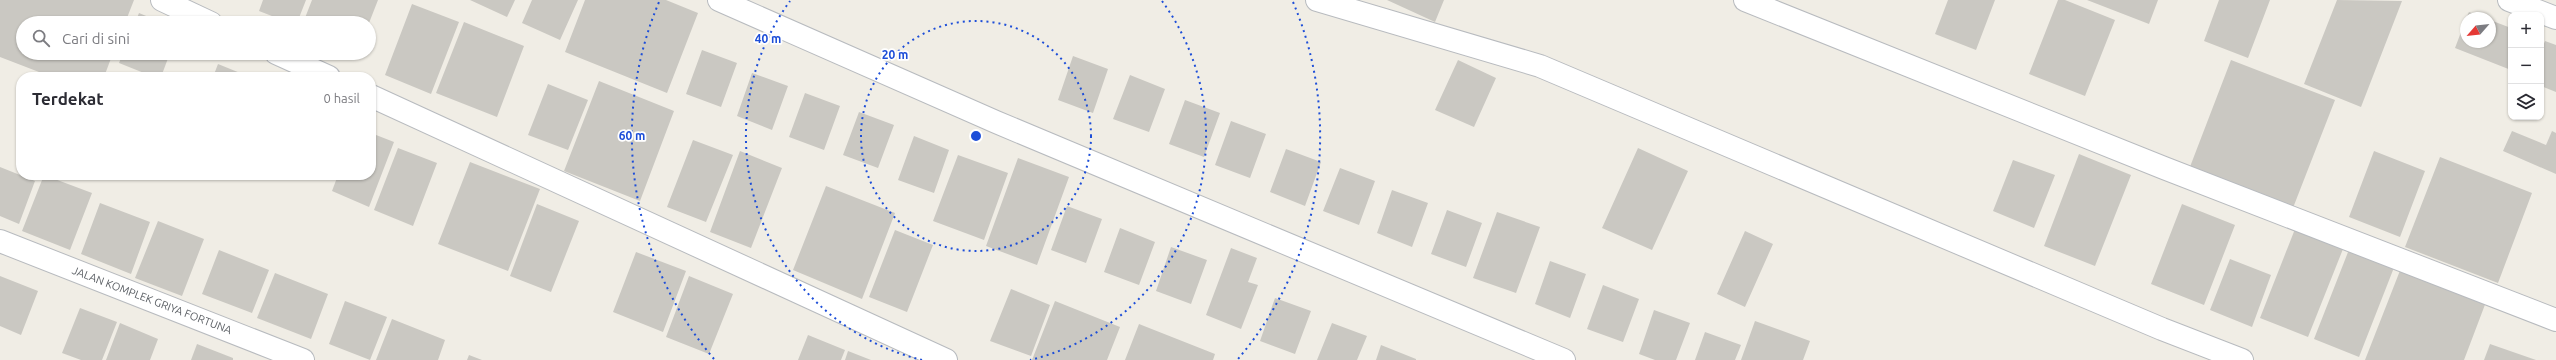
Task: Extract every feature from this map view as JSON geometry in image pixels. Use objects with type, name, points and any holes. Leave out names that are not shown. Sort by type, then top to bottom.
[{"type":"street","points":[[162,0],[195,16]]},
{"type":"street","points":[[719,0],[996,122],[1564,360]]},
{"type":"street","points":[[1317,0],[1540,66],[2162,329],[2242,360]]},
{"type":"street","points":[[1745,0],[2164,168],[2556,320]]},
{"type":"street","points":[[2509,0],[2556,18]]},
{"type":"street","points":[[291,60],[318,72]]},
{"type":"street","points":[[376,98],[946,360]]},
{"type":"street","name":"JALAN KOMPLEK GRIYA FORTUNA","points":[[0,241],[303,360]]},
{"type":"building","points":[[0,0],[134,0],[128,16],[16,16],[16,60],[110,60],[106,72],[39,72],[0,57]]},
{"type":"building","points":[[263,0],[306,0],[300,16],[272,16],[259,11]]},
{"type":"building","points":[[312,0],[378,0],[372,16],[306,16]]},
{"type":"building","points":[[470,0],[515,0],[507,17]]},
{"type":"building","points":[[532,0],[578,0],[560,40],[522,23]]},
{"type":"building","points":[[585,0],[666,0],[698,13],[667,93],[565,52]]},
{"type":"building","points":[[1387,0],[1444,0],[1435,22]]},
{"type":"building","points":[[1948,0],[1995,0],[1976,50],[1935,34]]},
{"type":"building","points":[[2058,0],[2065,0],[2115,20],[2085,96],[2029,74]]},
{"type":"building","points":[[2087,0],[2158,0],[2149,24]]},
{"type":"building","points":[[2219,0],[2270,0],[2248,58],[2204,41]]},
{"type":"building","points":[[2337,0],[2402,1],[2361,107],[2304,84]]},
{"type":"building","points":[[412,4],[459,22],[431,94],[385,75]]},
{"type":"building","points":[[139,13],[146,16],[138,16]]},
{"type":"building","points":[[464,22],[524,46],[497,117],[436,93]]},
{"type":"building","points":[[2496,22],[2508,27],[2508,69],[2455,48],[2460,35],[2460,48],[2496,48]]},
{"type":"building","points":[[2545,41],[2556,45],[2556,92],[2544,87]]},
{"type":"building","points":[[702,50],[737,63],[721,107],[686,94]]},
{"type":"building","points":[[1073,56],[1108,69],[1093,113],[1058,100]]},
{"type":"building","points":[[120,60],[167,60],[163,72],[142,72],[119,63]]},
{"type":"building","points":[[1458,60],[1496,78],[1474,127],[1435,110]]},
{"type":"building","points":[[2231,60],[2335,100],[2291,213],[2188,172]]},
{"type":"building","points":[[218,64],[238,72],[215,72]]},
{"type":"building","points":[[752,73],[788,86],[772,130],[737,116]]},
{"type":"building","points":[[1130,75],[1165,89],[1149,132],[1113,119]]},
{"type":"building","points":[[599,81],[674,111],[640,201],[564,171]]},
{"type":"building","points":[[548,84],[588,100],[568,150],[528,135]]},
{"type":"building","points":[[805,93],[840,106],[824,150],[789,137]]},
{"type":"building","points":[[1185,100],[1220,113],[1204,157],[1169,144]]},
{"type":"building","points":[[859,112],[894,125],[878,168],[843,155]]},
{"type":"building","points":[[1231,121],[1266,134],[1250,178],[1215,165]]},
{"type":"building","points":[[2512,131],[2546,145],[2552,131],[2556,133],[2556,174],[2503,151]]},
{"type":"building","points":[[376,135],[394,142],[369,207],[332,191],[336,180],[376,180]]},
{"type":"building","points":[[914,136],[949,150],[934,193],[898,180]]},
{"type":"building","points":[[693,140],[733,155],[706,222],[667,207]]},
{"type":"building","points":[[398,148],[437,163],[413,226],[374,210]]},
{"type":"building","points":[[1638,148],[1688,171],[1652,250],[1602,228]]},
{"type":"building","points":[[1286,149],[1321,162],[1305,206],[1270,192]]},
{"type":"building","points":[[740,151],[782,168],[751,248],[710,232]]},
{"type":"building","points":[[2374,151],[2425,171],[2400,237],[2349,217]]},
{"type":"building","points":[[2079,154],[2131,175],[2095,266],[2044,246]]},
{"type":"building","points":[[958,155],[1008,173],[984,240],[933,221]]},
{"type":"building","points":[[2440,157],[2532,193],[2498,283],[2405,247]]},
{"type":"building","points":[[1018,158],[1069,177],[1037,265],[986,246]]},
{"type":"building","points":[[2013,160],[2055,175],[2034,228],[1993,211]]},
{"type":"building","points":[[470,162],[540,189],[508,271],[438,244]]},
{"type":"building","points":[[0,167],[16,173],[16,180],[35,181],[19,224],[0,216]]},
{"type":"building","points":[[1340,168],[1375,181],[1359,225],[1323,211]]},
{"type":"building","points":[[42,180],[57,180],[92,193],[70,250],[22,231]]},
{"type":"building","points":[[826,186],[895,213],[862,299],[793,270]]},
{"type":"building","points":[[1392,190],[1428,203],[1412,247],[1377,233]]},
{"type":"building","points":[[100,203],[150,222],[131,274],[81,254]]},
{"type":"building","points":[[537,204],[579,221],[551,292],[510,276]]},
{"type":"building","points":[[2182,204],[2235,225],[2204,305],[2151,284]]},
{"type":"building","points":[[1067,206],[1102,219],[1086,263],[1051,250]]},
{"type":"building","points":[[1447,210],[1482,223],[1466,267],[1431,254]]},
{"type":"building","points":[[1497,212],[1540,227],[1516,293],[1473,278]]},
{"type":"building","points":[[158,221],[204,239],[182,296],[135,278]]},
{"type":"building","points":[[1120,228],[1155,242],[1139,285],[1104,272]]},
{"type":"building","points":[[2295,229],[2343,249],[2308,337],[2260,318]]},
{"type":"building","points":[[895,230],[933,245],[907,312],[869,297]]},
{"type":"building","points":[[1745,231],[1773,244],[1745,307],[1717,294]]},
{"type":"building","points":[[1171,247],[1207,260],[1191,304],[1156,291]]},
{"type":"building","points":[[2350,247],[2395,265],[2359,357],[2314,339]]},
{"type":"building","points":[[1231,248],[1257,258],[1248,282],[1258,285],[1241,329],[1206,315]]},
{"type":"building","points":[[219,250],[269,270],[252,313],[202,294]]},
{"type":"building","points":[[636,252],[686,271],[663,332],[613,312]]},
{"type":"building","points":[[2230,259],[2271,275],[2252,327],[2210,310]]},
{"type":"building","points":[[1550,261],[1586,274],[1570,318],[1535,304]]},
{"type":"building","points":[[2401,268],[2486,302],[2464,360],[2365,360]]},
{"type":"building","points":[[275,273],[328,294],[311,339],[257,318]]},
{"type":"building","points":[[0,276],[38,291],[21,335],[0,326]]},
{"type":"building","points":[[689,276],[733,294],[709,354],[666,337]]},
{"type":"building","points":[[1603,285],[1639,299],[1623,342],[1587,329]]},
{"type":"building","points":[[1011,289],[1050,305],[1031,356],[990,341]]},
{"type":"building","points":[[1275,298],[1311,311],[1295,354],[1260,341]]},
{"type":"building","points":[[345,301],[387,317],[370,360],[329,344]]},
{"type":"building","points":[[1055,301],[1120,327],[1107,360],[1032,360]]},
{"type":"building","points":[[80,308],[117,322],[102,360],[81,360],[62,353]]},
{"type":"building","points":[[1654,310],[1690,323],[1676,360],[1655,360],[1639,354]]},
{"type":"building","points":[[392,319],[445,340],[438,360],[376,360]]},
{"type":"building","points":[[1755,321],[1810,341],[1803,360],[1741,360]]},
{"type":"building","points":[[120,323],[158,339],[150,360],[106,360]]},
{"type":"building","points":[[1332,323],[1367,336],[1357,360],[1317,360]]},
{"type":"building","points":[[1139,324],[1215,354],[1213,360],[1125,360]]},
{"type":"building","points":[[1705,332],[1741,345],[1735,360],[1695,360]]},
{"type":"building","points":[[808,335],[845,350],[841,360],[798,360]]},
{"type":"building","points":[[197,344],[233,358],[233,360],[191,360]]},
{"type":"building","points":[[2490,344],[2536,360],[2484,360]]},
{"type":"building","points":[[1381,345],[1416,359],[1416,360],[1376,360]]},
{"type":"building","points":[[848,351],[871,360],[845,360]]},
{"type":"building","points":[[469,355],[482,360],[467,360]]}]
